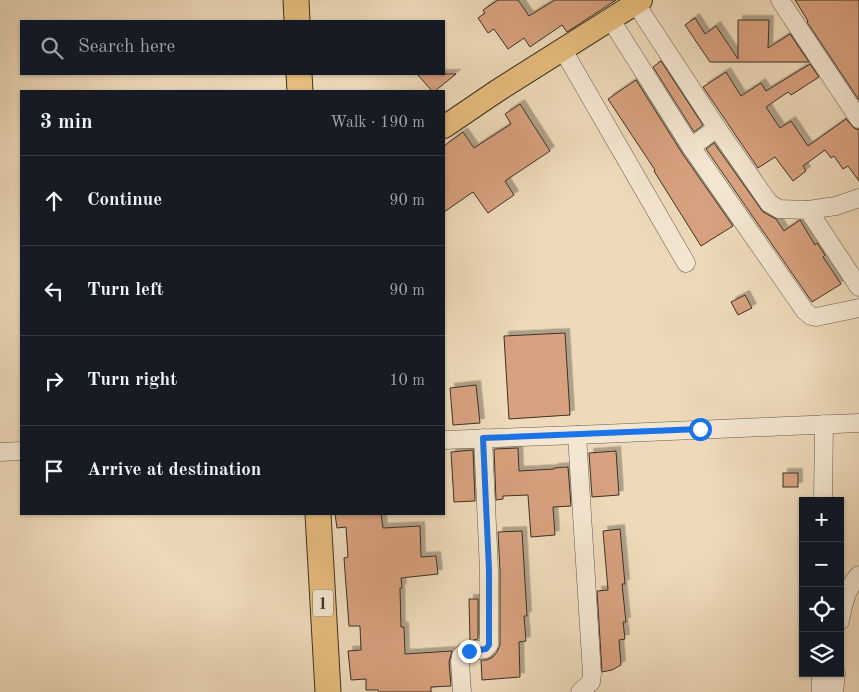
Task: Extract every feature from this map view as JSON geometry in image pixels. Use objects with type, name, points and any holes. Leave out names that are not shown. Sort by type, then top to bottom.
[{"type":"highway","points":[[296,0],[297,20]]},
{"type":"highway","points":[[299,75],[300,90]]},
{"type":"highway","name":"1","points":[[318,515],[328,692]]},
{"type":"main road","points":[[445,126],[497,91],[638,2]]},
{"type":"street","points":[[780,0],[859,119]]},
{"type":"street","points":[[638,2],[718,128],[773,207],[808,210],[836,206],[859,198]]},
{"type":"street","points":[[611,20],[691,147],[805,311],[811,316],[816,317],[859,308]]},
{"type":"street","points":[[563,50],[686,263]]},
{"type":"street","points":[[691,147],[718,128]]},
{"type":"street","points":[[808,210],[859,287]]},
{"type":"street","points":[[445,440],[859,423]]},
{"type":"street","points":[[823,497],[824,424]]},
{"type":"street","points":[[577,435],[592,674],[591,682],[580,692]]},
{"type":"street","points":[[462,692],[461,656],[465,652],[486,649],[489,645],[489,570],[483,438]]},
{"type":"street","points":[[0,452],[20,452]]},
{"type":"street","points":[[844,603],[847,592],[859,574]]},
{"type":"street","points":[[821,677],[821,692]]},
{"type":"street","points":[[834,692],[836,677]]},
{"type":"building","points":[[498,0],[518,0],[529,16],[555,0],[616,0],[567,32],[562,25],[530,47],[524,38],[508,49],[494,29],[488,33],[478,18],[485,13],[483,10]]},
{"type":"building","points":[[795,0],[859,0],[859,100],[807,22]]},
{"type":"building","points":[[695,18],[705,34],[716,26],[738,59],[738,20],[769,20],[768,48],[790,34],[809,62],[710,62],[685,25]]},
{"type":"building","points":[[661,61],[703,125],[694,132],[653,67]]},
{"type":"building","points":[[810,64],[819,77],[791,95],[788,92],[766,107],[780,128],[791,121],[808,146],[846,119],[854,128],[859,130],[859,181],[848,166],[843,169],[834,156],[831,158],[825,150],[803,166],[806,171],[793,181],[775,157],[758,168],[703,87],[726,72],[741,96],[761,83],[766,91]]},
{"type":"building","points":[[456,74],[436,90],[431,90],[418,75]]},
{"type":"building","points":[[636,80],[682,153],[733,226],[701,246],[655,170],[608,99]]},
{"type":"building","points":[[520,104],[550,151],[505,181],[514,195],[488,213],[473,192],[445,211],[445,145],[463,132],[474,148],[511,124],[505,114]]},
{"type":"building","points":[[714,143],[763,212],[776,219],[784,231],[800,220],[815,245],[817,243],[825,255],[823,257],[841,284],[812,302],[706,149]]},
{"type":"building","points":[[745,295],[752,308],[738,315],[731,302]]},
{"type":"building","points":[[565,333],[570,415],[509,419],[504,336]]},
{"type":"building","points":[[476,385],[480,423],[453,425],[450,388]]},
{"type":"building","points":[[518,448],[519,471],[568,467],[571,506],[553,507],[555,535],[531,537],[528,495],[503,496],[503,499],[496,500],[494,449]]},
{"type":"building","points":[[473,450],[475,501],[454,502],[451,452]]},
{"type":"building","points":[[616,451],[619,495],[592,497],[589,453]]},
{"type":"building","points":[[783,473],[798,473],[798,487],[783,487]]},
{"type":"building","points":[[335,515],[381,515],[383,528],[420,526],[421,557],[436,556],[438,574],[401,578],[401,627],[404,627],[405,654],[452,651],[449,662],[451,686],[431,687],[431,692],[379,692],[378,690],[366,690],[366,679],[351,680],[348,651],[361,650],[360,626],[349,626],[344,558],[348,557],[346,527],[337,528]]},
{"type":"building","points":[[620,529],[625,584],[622,584],[626,622],[623,622],[625,639],[619,640],[621,665],[612,670],[602,672],[597,591],[608,590],[603,531]]},
{"type":"building","points":[[522,531],[527,616],[524,616],[526,641],[519,642],[520,677],[482,680],[481,660],[493,657],[500,645],[498,532]]},
{"type":"building","points":[[469,599],[478,599],[478,639],[470,641]]},
{"type":"route","points":[[469,651],[483,650],[489,645],[489,570],[483,438],[700,429]]}]
